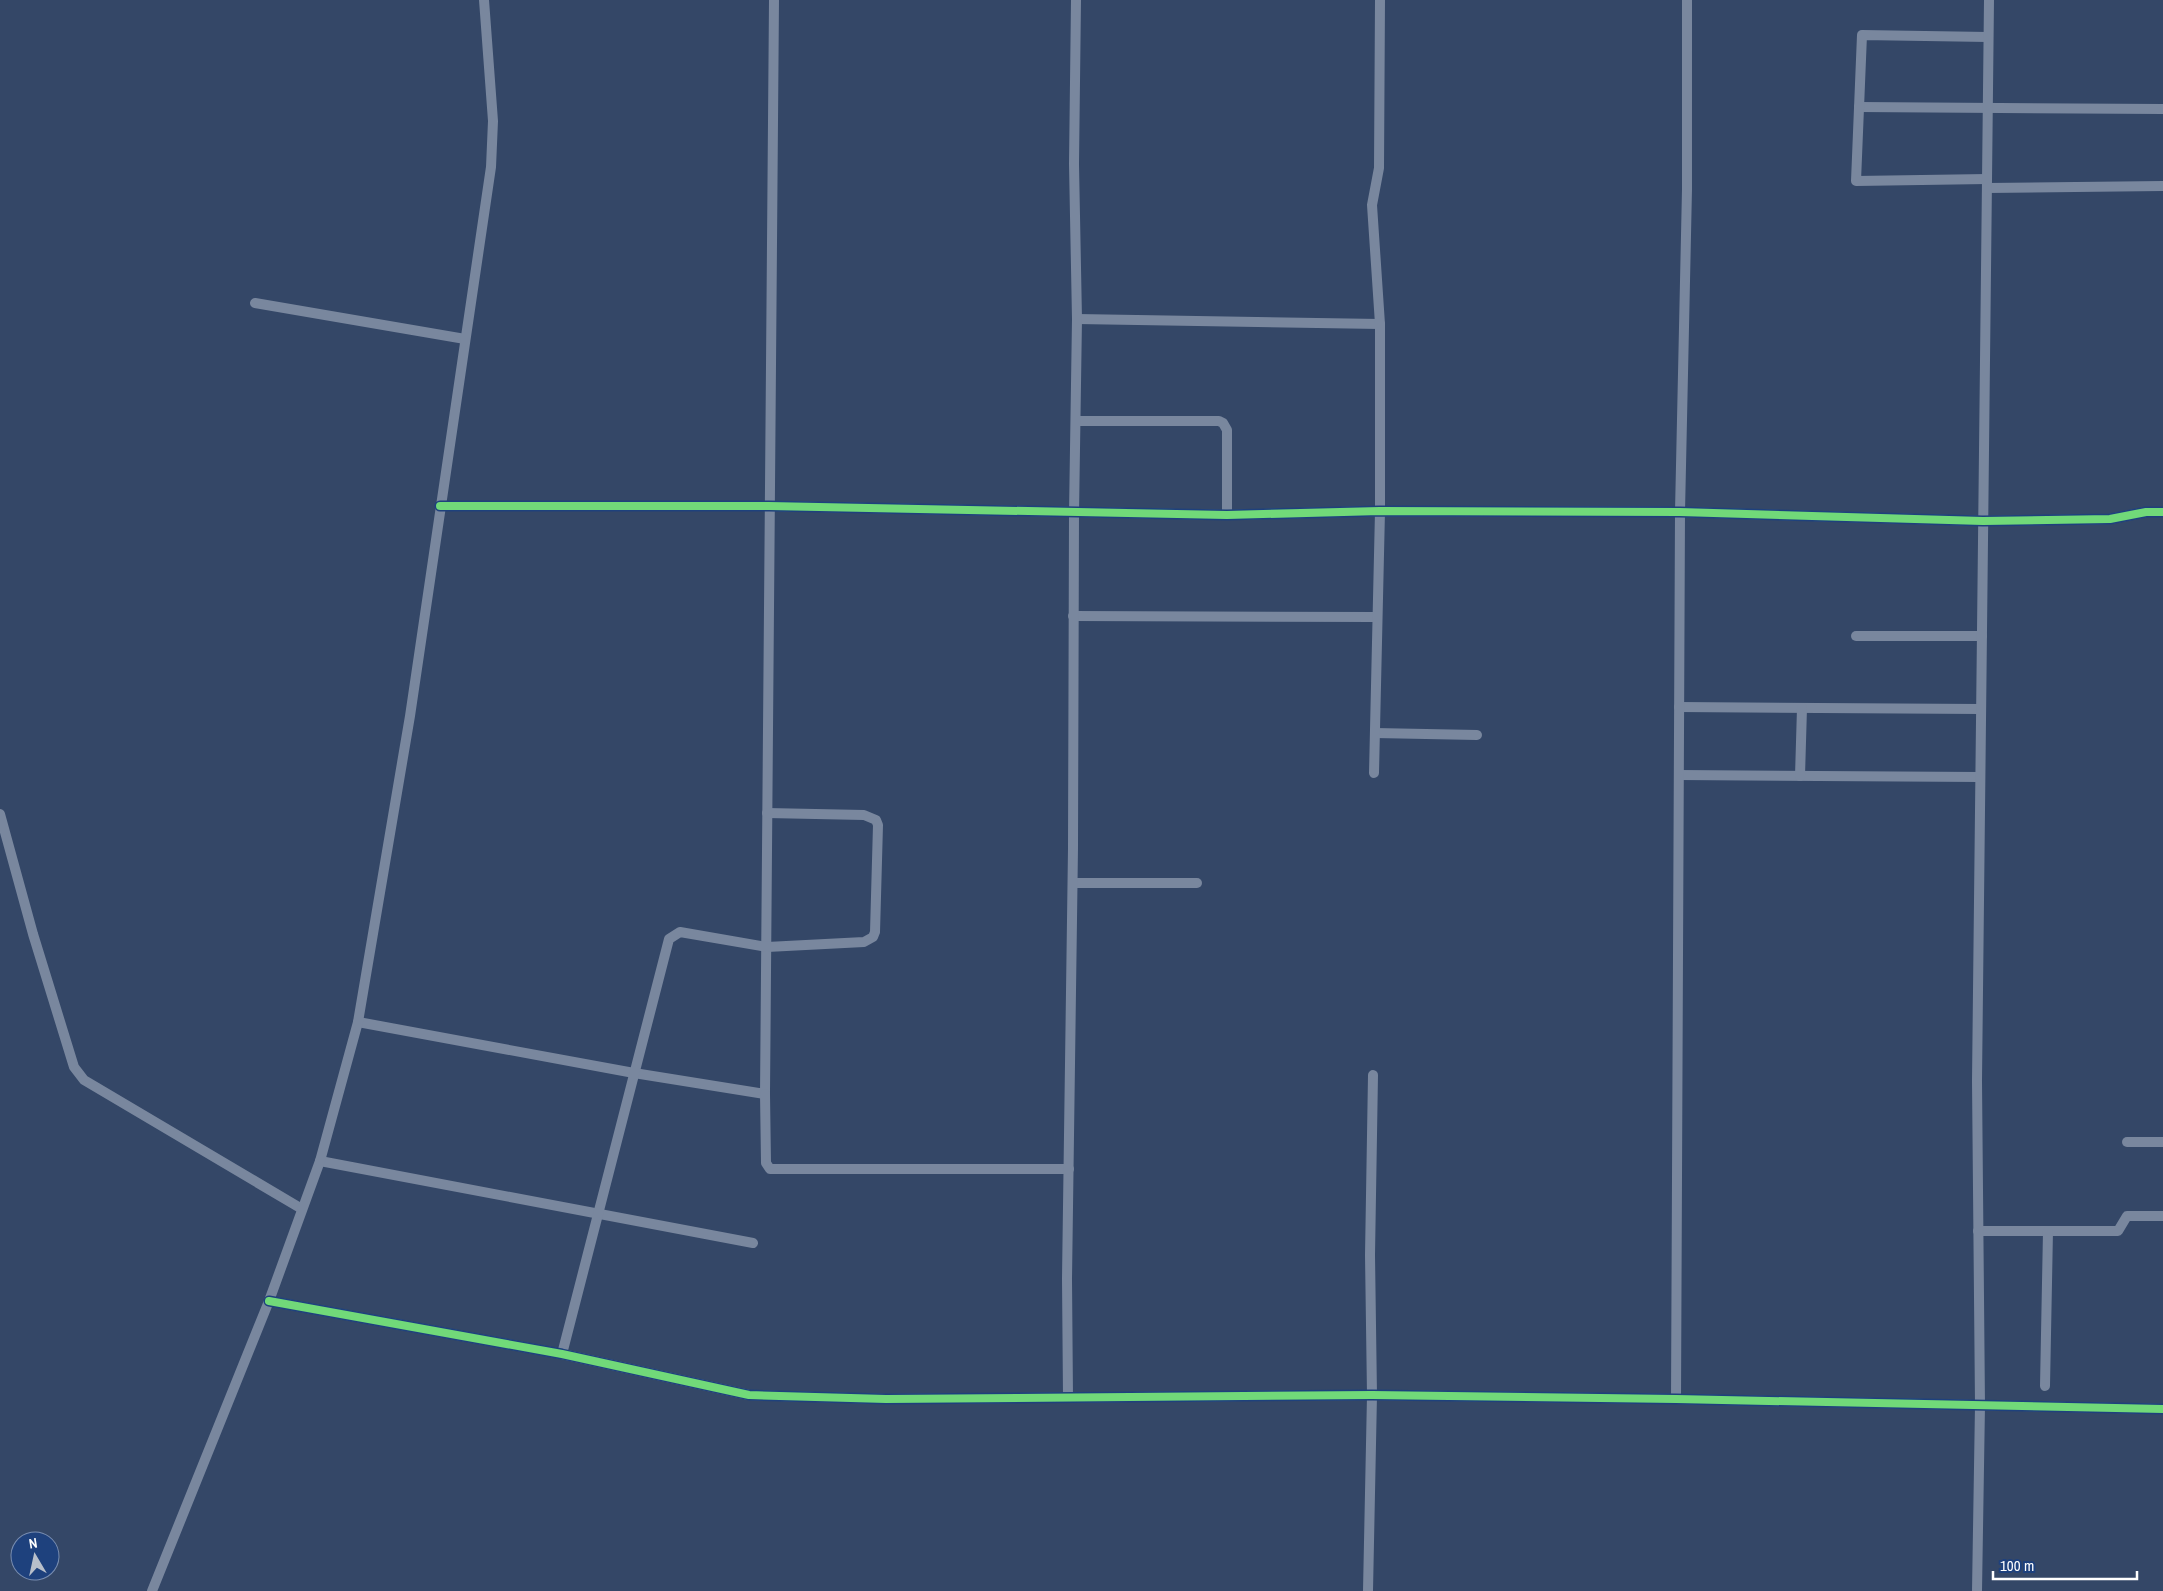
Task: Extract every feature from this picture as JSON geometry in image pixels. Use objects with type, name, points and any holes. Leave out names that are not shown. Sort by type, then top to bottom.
[{"type":"street","points":[[152,1591],[269,1301],[320,1161],[358,1022],[410,716],[493,148],[492,86],[484,0]]},
{"type":"street","points":[[774,0],[769,506],[766,1163],[770,1169],[1069,1169]]},
{"type":"street","points":[[1068,1397],[1073,883],[1073,616],[1077,319],[1074,164],[1076,0]]},
{"type":"street","points":[[1374,773],[1376,617],[1380,511],[1380,324],[1372,205],[1379,168],[1380,0]]},
{"type":"street","points":[[1676,1398],[1680,512],[1687,199],[1687,0]]},
{"type":"street","points":[[1977,1591],[1980,1405],[1977,1081],[1989,0]]},
{"type":"street","points":[[1988,37],[1862,35],[1856,181],[2163,186]]},
{"type":"street","points":[[1859,107],[2163,109]]},
{"type":"street","points":[[256,303],[465,339]]},
{"type":"street","points":[[1077,319],[1380,324]]},
{"type":"street","points":[[1076,421],[1219,421],[1223,423],[1226,430],[1227,516]]},
{"type":"street","points":[[440,506],[769,506],[1227,516],[1380,511],[1680,512],[1983,521],[2110,519],[2146,512],[2163,512]]},
{"type":"street","points":[[1073,616],[1376,617]]},
{"type":"street","points":[[1856,636],[1982,636]]},
{"type":"street","points":[[1679,707],[1981,709]]},
{"type":"street","points":[[1800,776],[1802,708]]},
{"type":"street","points":[[1374,733],[1477,734]]},
{"type":"street","points":[[1679,775],[1980,777]]},
{"type":"street","points":[[562,1354],[669,939],[680,932],[767,947],[859,942],[873,937],[875,932],[878,825],[876,820],[864,815],[767,813]]},
{"type":"street","points":[[0,814],[33,934],[74,1068],[78,1075],[302,1208]]},
{"type":"street","points":[[1073,883],[1197,882]]},
{"type":"street","points":[[358,1022],[634,1073],[766,1094]]},
{"type":"street","points":[[1368,1591],[1372,1395],[1370,1255],[1373,1075]]},
{"type":"street","points":[[2127,1142],[2163,1142]]},
{"type":"street","points":[[320,1161],[753,1243]]},
{"type":"street","points":[[1978,1231],[2118,1231],[2127,1216],[2163,1216]]},
{"type":"street","points":[[2045,1386],[2048,1231]]},
{"type":"street","points":[[269,1301],[562,1354],[749,1395],[886,1398],[1372,1395],[1676,1398],[2163,1409]]},
{"type":"cycle path","points":[[440,506],[769,506],[1227,515],[1380,511],[1680,512],[1983,521],[2110,519],[2146,512],[2163,512]]},
{"type":"cycle path","points":[[269,1301],[562,1354],[749,1395],[886,1399],[1372,1395],[2163,1409]]}]
